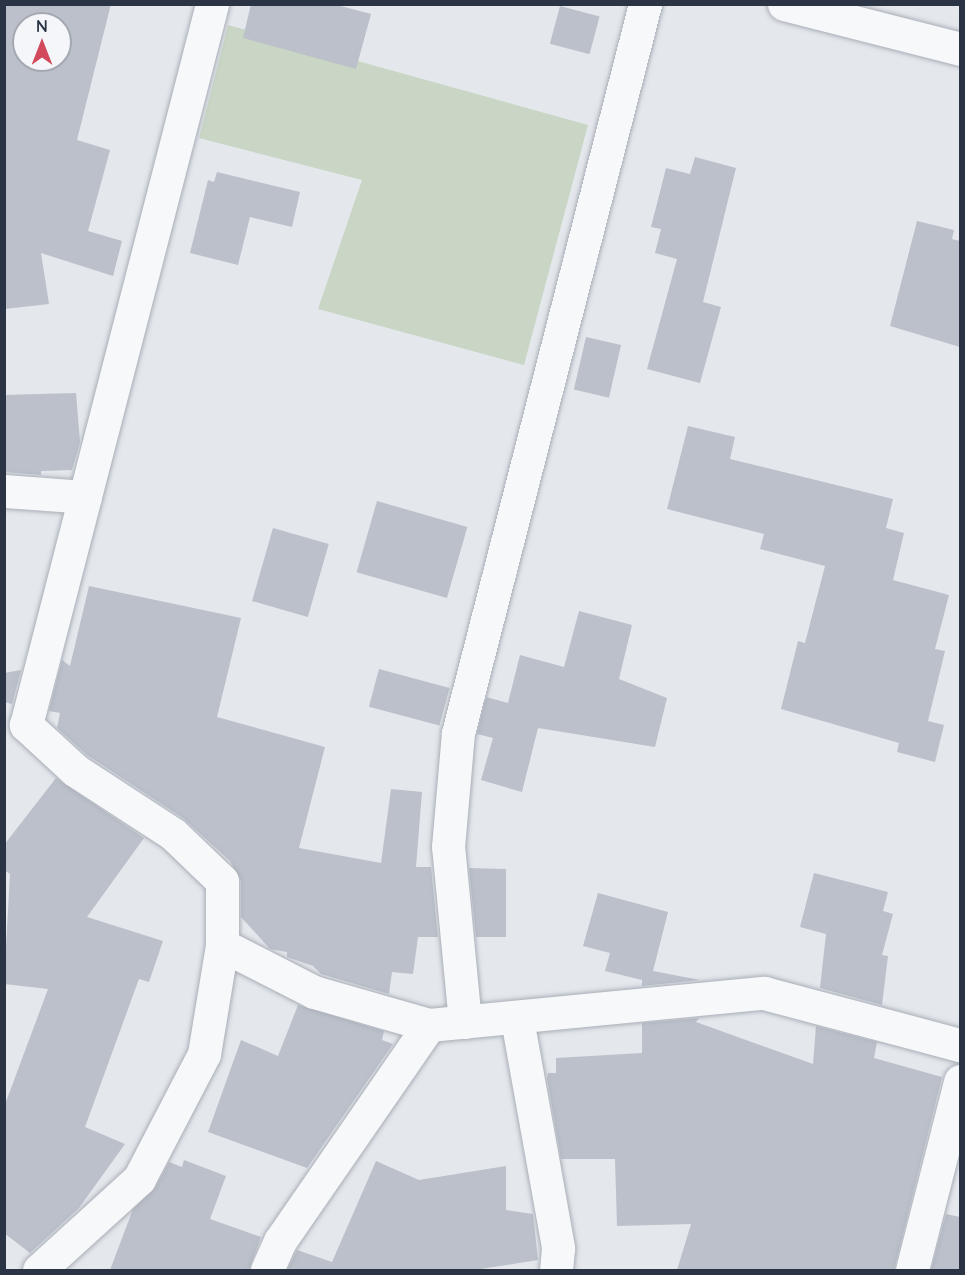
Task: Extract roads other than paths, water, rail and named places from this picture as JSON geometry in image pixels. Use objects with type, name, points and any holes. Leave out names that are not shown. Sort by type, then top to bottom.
[{"type":"street","points":[[39,1270],[139,1179],[204,1054],[222,945],[222,881],[174,834],[75,770],[15,718],[85,497],[212,4]]},
{"type":"street","points":[[465,1022],[448,847],[458,733],[645,4]]},
{"type":"street","points":[[784,4],[960,49]]},
{"type":"street","points":[[4,491],[85,497]]},
{"type":"street","points":[[222,945],[314,993],[429,1025],[517,1019],[764,993],[960,1045]]},
{"type":"street","points":[[517,1019],[558,1248],[556,1270]]},
{"type":"street","points":[[267,1270],[280,1241],[429,1025]]},
{"type":"street","points":[[912,1270],[934,1198],[960,1082]]}]
